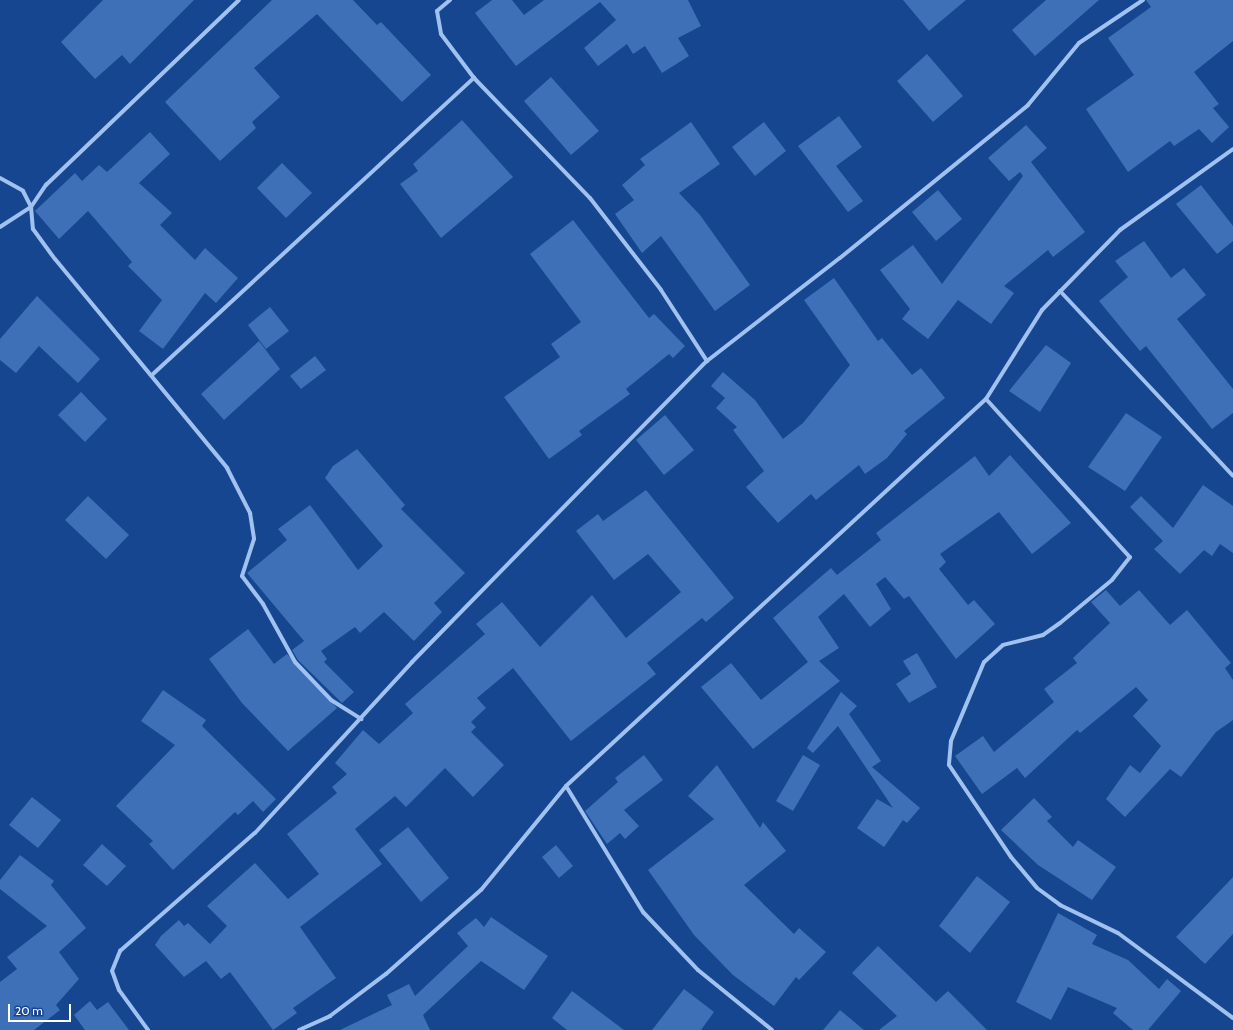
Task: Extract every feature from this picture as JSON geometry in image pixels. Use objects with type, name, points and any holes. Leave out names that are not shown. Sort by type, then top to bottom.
[{"type":"street","points":[[0,227],[31,207],[46,185],[239,0]]},
{"type":"street","points":[[450,0],[438,11],[441,34],[474,78],[590,198],[661,290],[707,361]]},
{"type":"street","points":[[148,1030],[119,990],[112,971],[120,951],[255,833],[362,719],[434,639],[707,361],[840,258],[1028,105],[1079,43],[1143,0]]},
{"type":"street","points":[[153,374],[474,78]]},
{"type":"street","points":[[299,1030],[330,1016],[386,974],[481,890],[566,786],[986,399],[1015,349],[1060,291],[1120,230],[1233,149]]},
{"type":"street","points":[[0,178],[23,191],[31,207],[33,228],[55,259],[153,374],[227,468],[250,513],[254,539],[242,576],[263,604],[295,662],[331,700],[362,719]]},
{"type":"street","points":[[1060,291],[1233,476]]},
{"type":"street","points":[[986,399],[1130,557],[1112,580],[1060,623],[1043,635],[1003,645],[984,662],[951,741],[949,765],[1011,857],[1037,888],[1066,908],[1118,933],[1233,1018]]},
{"type":"street","points":[[566,786],[643,912],[698,970],[772,1030]]},
{"type":"building","points":[[103,0],[194,0],[130,64],[122,55],[95,79],[61,42]]},
{"type":"building","points":[[272,0],[353,0],[377,25],[381,22],[431,75],[402,102],[317,14],[254,68],[280,97],[252,122],[256,128],[220,161],[165,102]]},
{"type":"building","points":[[492,0],[512,0],[524,15],[544,0],[688,0],[701,26],[678,38],[689,56],[662,73],[645,46],[633,54],[627,44],[598,66],[584,48],[616,20],[600,2],[516,66],[475,13]]},
{"type":"building","points":[[903,0],[966,0],[929,31]]},
{"type":"building","points":[[1046,0],[1099,0],[1035,56],[1012,30]]},
{"type":"building","points":[[1146,0],[1233,0],[1233,41],[1194,72],[1219,104],[1213,108],[1229,127],[1212,143],[1199,129],[1174,146],[1170,141],[1128,172],[1086,109],[1134,75],[1108,38],[1151,7]]},
{"type":"building","points":[[927,54],[963,96],[933,122],[897,81]]},
{"type":"building","points":[[551,77],[599,131],[571,155],[524,101]]},
{"type":"building","points":[[839,116],[862,147],[836,166],[863,201],[848,212],[798,146]]},
{"type":"building","points":[[462,120],[513,177],[441,238],[400,184],[418,171],[413,164]]},
{"type":"building","points":[[691,122],[720,164],[679,193],[700,215],[750,285],[715,311],[661,236],[642,253],[615,214],[634,200],[622,185],[645,165],[640,159]]},
{"type":"building","points":[[764,122],[786,151],[755,176],[732,147]]},
{"type":"building","points":[[1026,125],[1047,148],[1031,162],[1085,232],[1053,257],[1048,250],[1004,286],[1014,293],[991,324],[958,300],[928,339],[902,319],[910,309],[880,270],[913,245],[942,284],[1023,176],[1020,172],[1009,181],[988,158]]},
{"type":"building","points":[[150,132],[170,154],[139,183],[172,213],[160,225],[195,260],[205,248],[238,278],[216,303],[205,293],[163,349],[139,331],[162,300],[128,266],[132,262],[88,211],[59,239],[35,211],[75,173],[82,181],[99,165],[107,172]]},
{"type":"building","points":[[282,163],[312,193],[286,218],[257,188]]},
{"type":"building","points":[[1201,185],[1233,226],[1233,241],[1217,254],[1176,204]]},
{"type":"building","points":[[938,190],[962,219],[936,241],[912,212]]},
{"type":"building","points":[[573,220],[649,318],[654,314],[685,346],[673,358],[669,354],[626,389],[630,394],[579,431],[582,435],[549,459],[504,397],[560,357],[551,344],[581,322],[530,254]]},
{"type":"building","points":[[1144,241],[1171,278],[1184,268],[1206,295],[1177,319],[1233,389],[1233,413],[1212,429],[1146,346],[1140,351],[1099,301],[1128,277],[1115,261]]},
{"type":"building","points":[[834,278],[878,341],[882,338],[912,375],[921,368],[945,398],[904,431],[907,434],[887,458],[865,474],[859,465],[816,500],[811,494],[778,523],[746,487],[764,471],[733,430],[737,427],[716,408],[725,398],[711,386],[723,372],[755,400],[783,439],[803,423],[850,365],[804,300]]},
{"type":"building","points":[[37,296],[100,359],[78,383],[39,346],[16,373],[0,360],[0,339]]},
{"type":"building","points":[[270,307],[289,331],[266,349],[248,325]]},
{"type":"building","points":[[259,341],[280,369],[224,420],[201,394]]},
{"type":"building","points":[[1046,345],[1071,363],[1040,412],[1009,391]]},
{"type":"building","points":[[315,356],[326,370],[301,389],[290,376]]},
{"type":"building","points":[[81,392],[107,419],[85,442],[58,415]]},
{"type":"building","points":[[1126,413],[1162,437],[1125,491],[1088,467]]},
{"type":"building","points":[[665,415],[694,450],[664,475],[636,440]]},
{"type":"building","points":[[357,449],[405,505],[401,509],[465,573],[434,603],[442,612],[414,641],[384,612],[360,633],[355,627],[321,651],[327,659],[324,662],[354,692],[342,703],[298,660],[292,650],[304,641],[247,573],[287,540],[278,529],[310,505],[358,570],[383,546],[325,478],[333,466]]},
{"type":"building","points":[[1010,455],[1071,523],[1032,554],[999,512],[940,554],[946,562],[939,569],[968,605],[974,600],[995,624],[956,659],[909,596],[904,599],[885,577],[876,584],[891,609],[870,627],[844,594],[818,617],[839,648],[819,661],[840,681],[753,749],[701,687],[731,663],[761,700],[808,662],[773,618],[831,568],[837,575],[881,540],[876,533],[975,456],[989,476]]},
{"type":"building","points":[[1203,485],[1233,506],[1233,553],[1220,544],[1212,556],[1204,550],[1180,574],[1154,549],[1163,541],[1130,507],[1141,496],[1173,528]]},
{"type":"building","points":[[646,490],[734,598],[706,622],[702,618],[647,663],[656,674],[571,741],[513,668],[477,698],[486,708],[471,722],[476,727],[471,732],[504,765],[473,797],[445,768],[406,807],[395,796],[355,829],[382,864],[300,927],[336,978],[293,1008],[297,1013],[273,1030],[230,972],[221,979],[206,961],[184,977],[155,945],[161,936],[179,920],[184,926],[188,923],[210,944],[227,926],[207,906],[255,863],[288,899],[319,874],[287,834],[337,793],[332,787],[347,774],[335,763],[363,730],[379,744],[413,713],[405,704],[485,634],[476,624],[502,602],[540,647],[592,595],[626,638],[681,592],[648,554],[614,580],[576,531],[598,514],[603,521]]},
{"type":"building","points":[[88,496],[129,535],[106,559],[65,520]]},
{"type":"building","points":[[1106,590],[1120,606],[1139,590],[1170,625],[1187,610],[1231,663],[1225,668],[1233,680],[1233,720],[1216,732],[1181,777],[1170,769],[1125,817],[1106,799],[1130,765],[1140,773],[1161,746],[1133,716],[1148,700],[1136,687],[1080,733],[1077,730],[1025,778],[1017,768],[982,794],[955,756],[983,736],[994,752],[1054,702],[1044,689],[1077,663],[1073,658],[1110,623],[1091,602]]},
{"type":"building","points":[[248,629],[274,664],[287,654],[337,708],[288,751],[242,703],[209,659]]},
{"type":"building","points":[[917,653],[937,687],[909,703],[896,684],[911,674],[903,661]]},
{"type":"building","points":[[163,690],[206,720],[202,726],[276,799],[263,812],[253,801],[238,815],[235,812],[173,870],[149,844],[153,841],[116,806],[175,745],[141,721]]},
{"type":"building","points":[[841,692],[857,706],[849,714],[881,761],[872,767],[920,808],[907,823],[903,820],[884,847],[857,828],[877,799],[893,808],[838,726],[813,753],[807,748]]},
{"type":"building","points":[[644,755],[663,780],[624,810],[639,826],[625,839],[620,833],[607,844],[585,811],[618,782],[615,778]]},
{"type":"building","points":[[803,755],[820,765],[793,811],[776,801]]},
{"type":"building","points":[[717,765],[760,828],[763,822],[786,851],[744,885],[794,934],[799,928],[826,952],[799,980],[796,977],[774,1006],[733,975],[694,935],[648,870],[714,819],[688,796]]},
{"type":"building","points":[[32,797],[61,820],[38,848],[9,825]]},
{"type":"building","points":[[1034,798],[1052,817],[1047,821],[1073,847],[1078,840],[1116,867],[1092,900],[1038,865],[1001,830]]},
{"type":"building","points":[[408,827],[449,878],[421,902],[379,850]]},
{"type":"building","points":[[102,844],[126,866],[107,886],[83,865]]},
{"type":"building","points":[[556,845],[573,866],[559,878],[542,857]]},
{"type":"building","points":[[20,855],[54,881],[51,885],[86,928],[59,952],[79,979],[56,1005],[60,1010],[34,1030],[0,1030],[0,982],[17,969],[7,957],[47,926],[0,889],[0,880]]},
{"type":"building","points":[[977,876],[1010,902],[970,953],[939,926]]},
{"type":"building","points":[[1233,877],[1233,934],[1205,964],[1176,937]]},
{"type":"building","points":[[1058,913],[1097,935],[1092,944],[1128,960],[1159,989],[1167,979],[1181,991],[1148,1030],[1133,1030],[1113,1013],[1117,1008],[1068,987],[1051,1020],[1016,1002]]},
{"type":"building","points":[[491,917],[548,956],[524,990],[481,961],[423,1015],[430,1030],[340,1030],[392,1005],[387,995],[409,984],[415,996],[468,946],[457,933],[476,918],[484,927]]},
{"type":"building","points":[[878,946],[936,1002],[948,991],[987,1030],[879,1030],[897,1016],[852,973]]},
{"type":"building","points":[[684,989],[714,1012],[701,1030],[652,1030]]},
{"type":"building","points":[[572,991],[624,1030],[567,1030],[552,1018]]},
{"type":"building","points":[[90,1001],[97,1010],[108,1002],[129,1030],[85,1030],[74,1015]]},
{"type":"building","points":[[840,1010],[864,1030],[823,1030]]}]
